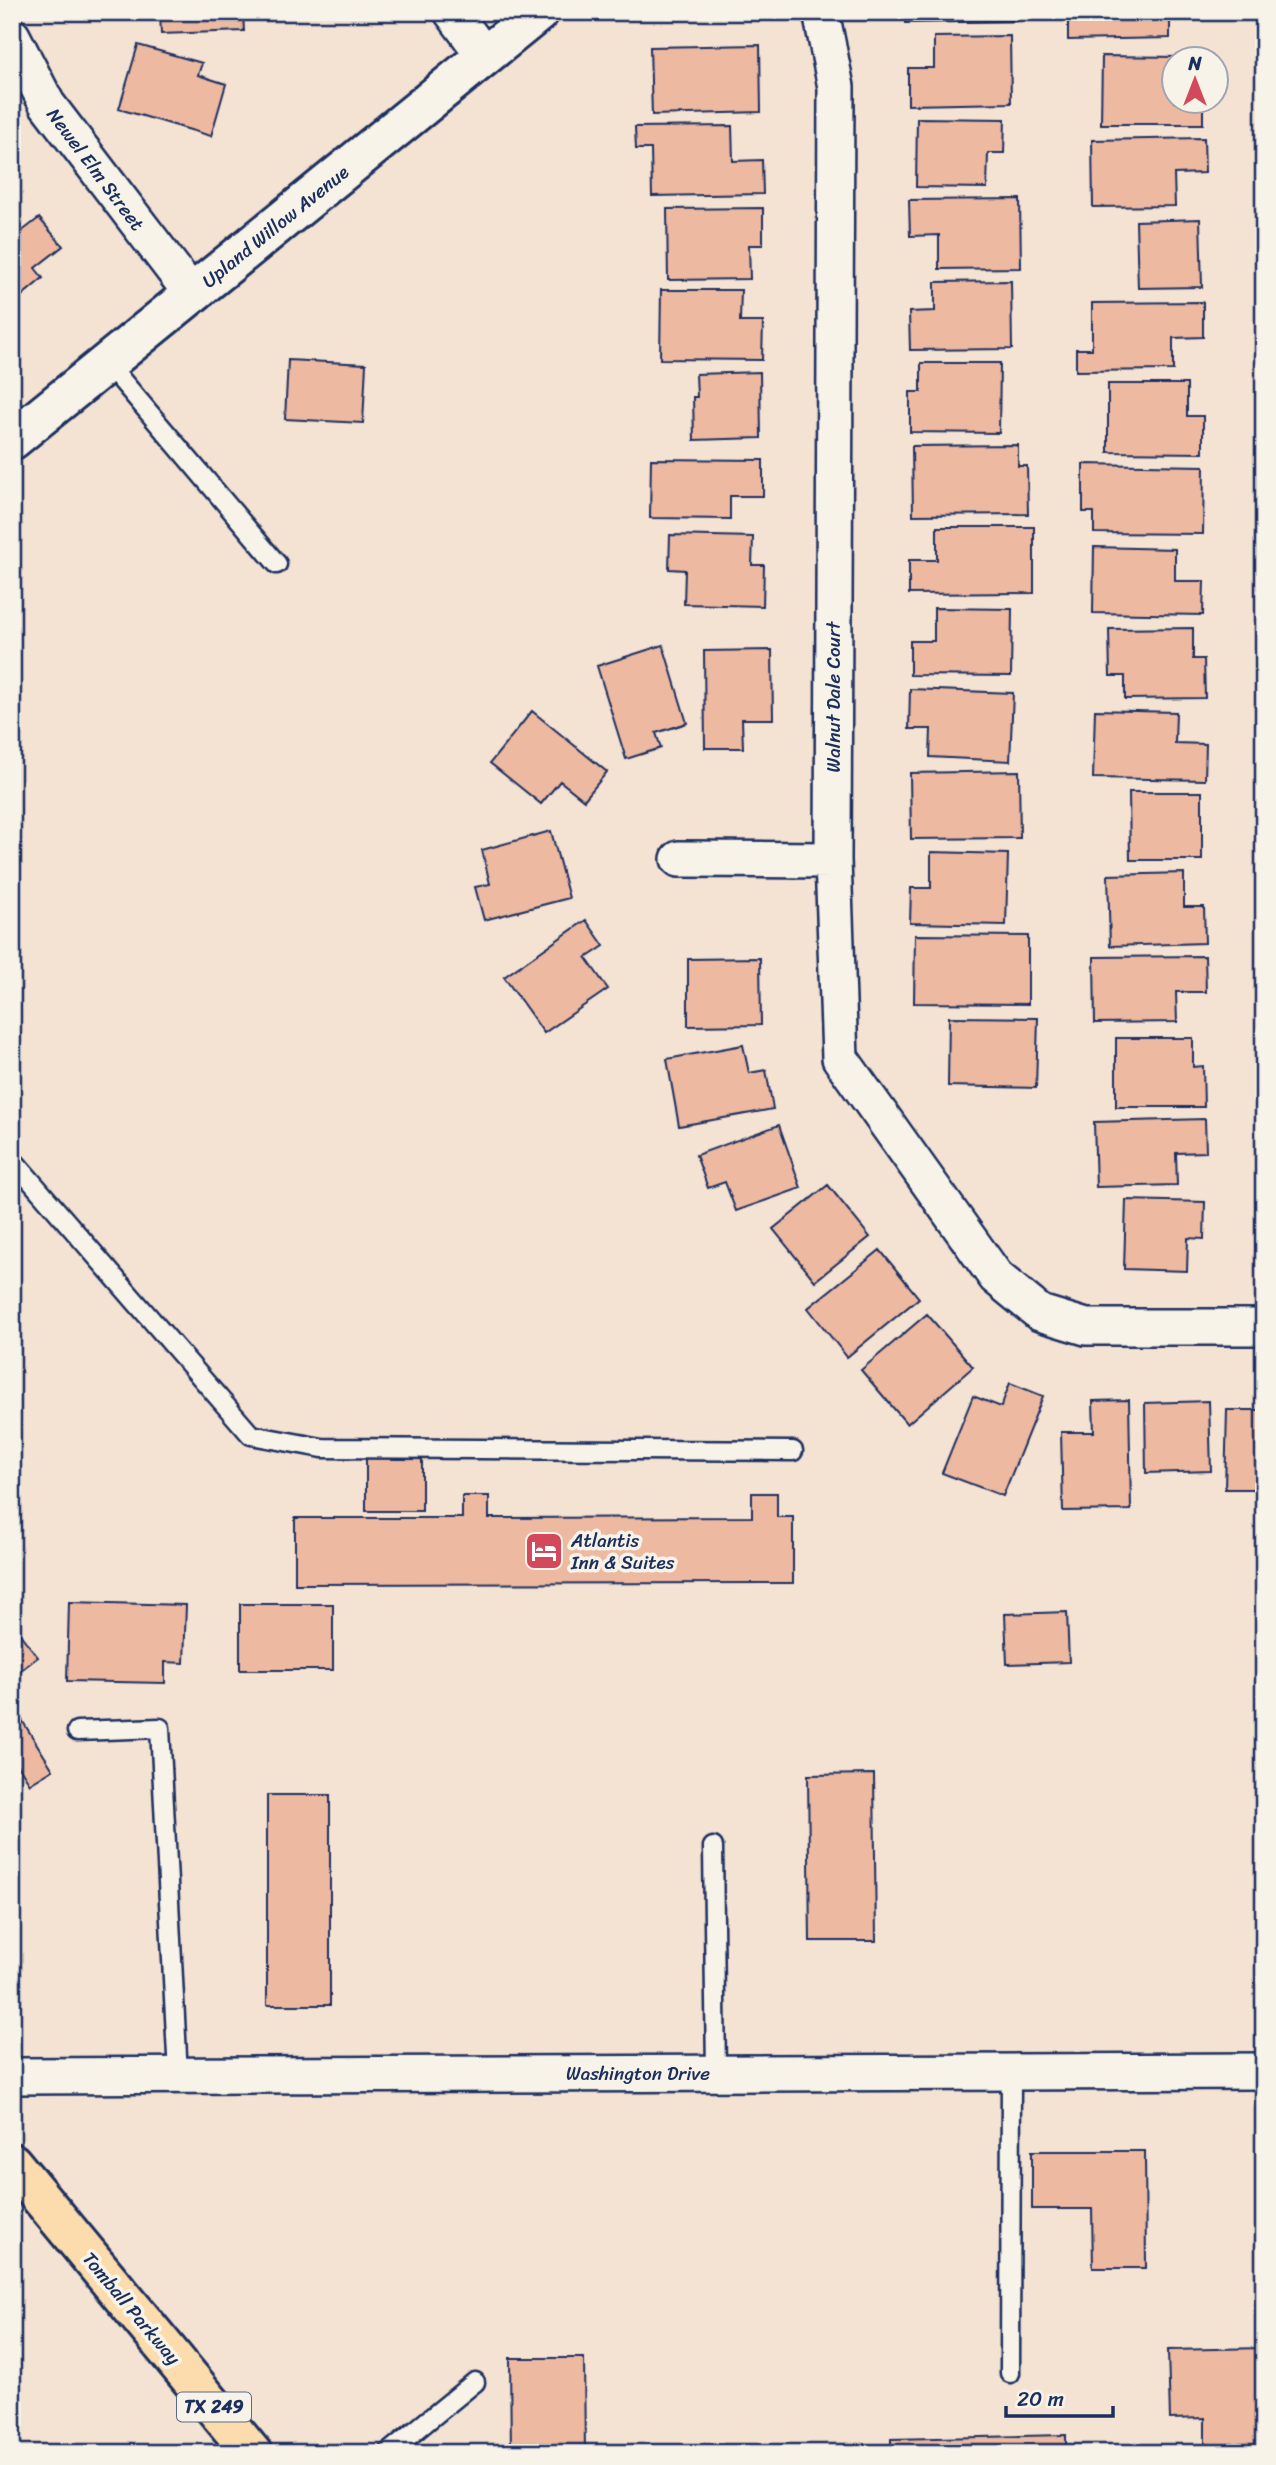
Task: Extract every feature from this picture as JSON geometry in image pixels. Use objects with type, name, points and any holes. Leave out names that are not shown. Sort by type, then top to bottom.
[{"type":"main road","name":"Tomball Parkway","points":[[12,2163],[252,2453]]},
{"type":"street","points":[[452,12],[484,55]]},
{"type":"street","name":"Upland Willow Avenue","points":[[12,440],[539,12]]},
{"type":"street","name":"Walnut Dale Court","points":[[821,12],[836,87],[832,860],[840,1058],[996,1278],[1040,1312],[1086,1327],[1264,1327]]},
{"type":"street","name":"Newel Elm Street","points":[[12,36],[47,104],[192,294]]},
{"type":"street","points":[[678,859],[832,860]]},
{"type":"street","name":"Washington Drive","points":[[12,2076],[1264,2071]]},
{"type":"lane","points":[[107,363],[277,564]]},
{"type":"lane","points":[[12,1159],[251,1435],[322,1448],[793,1451]]},
{"type":"lane","points":[[77,1731],[160,1728],[178,2075]]},
{"type":"lane","points":[[713,1847],[716,2073]]},
{"type":"lane","points":[[1010,2374],[1011,2072]]},
{"type":"lane","points":[[388,2453],[475,2382]]},
{"type":"building","points":[[160,12],[243,12],[244,31],[161,34]]},
{"type":"building","points":[[906,12],[1017,12],[1017,21],[906,23]]},
{"type":"building","points":[[1068,12],[1204,14],[1170,14],[1170,38],[1068,40]]},
{"type":"building","points":[[1010,36],[1011,103],[908,105],[908,68],[934,68],[934,37]]},
{"type":"building","points":[[138,45],[202,63],[198,75],[226,84],[211,136],[119,109]]},
{"type":"building","points":[[760,45],[761,112],[652,115],[650,47]]},
{"type":"building","points":[[1102,56],[1160,57],[1160,116],[1203,116],[1203,124],[1101,124]]},
{"type":"building","points":[[917,118],[1005,119],[1004,153],[988,153],[987,188],[916,187]]},
{"type":"building","points":[[732,126],[733,161],[762,160],[763,194],[652,196],[651,149],[636,149],[635,127]]},
{"type":"building","points":[[1204,138],[1205,173],[1174,174],[1175,206],[1093,207],[1092,140]]},
{"type":"building","points":[[1020,199],[1021,268],[939,269],[939,235],[910,236],[909,200]]},
{"type":"building","points":[[763,208],[763,245],[749,245],[750,279],[668,280],[667,209]]},
{"type":"building","points":[[39,218],[63,246],[35,268],[43,278],[12,304],[12,239]]},
{"type":"building","points":[[1200,219],[1202,287],[1138,288],[1136,221]]},
{"type":"building","points":[[1011,281],[1012,349],[910,350],[909,312],[935,311],[935,282]]},
{"type":"building","points":[[661,290],[741,290],[740,322],[763,322],[762,360],[660,359]]},
{"type":"building","points":[[1203,302],[1203,337],[1173,338],[1173,370],[1076,371],[1076,349],[1092,349],[1092,303]]},
{"type":"building","points":[[288,360],[366,364],[363,423],[285,419]]},
{"type":"building","points":[[921,363],[1000,363],[999,433],[910,432],[910,392],[921,392]]},
{"type":"building","points":[[760,372],[761,438],[694,440],[693,397],[697,397],[696,374]]},
{"type":"building","points":[[1108,384],[1187,384],[1187,416],[1203,416],[1203,453],[1108,452]]},
{"type":"building","points":[[1018,445],[1018,466],[1027,466],[1028,514],[913,515],[912,446]]},
{"type":"building","points":[[651,459],[763,460],[763,496],[730,496],[730,519],[650,518]]},
{"type":"building","points":[[1083,464],[1204,466],[1203,534],[1094,533],[1094,512],[1083,512]]},
{"type":"building","points":[[937,527],[1034,527],[1034,593],[909,594],[909,560],[937,560]]},
{"type":"building","points":[[670,535],[753,537],[752,565],[764,565],[763,606],[684,604],[685,570],[669,569]]},
{"type":"building","points":[[1094,547],[1175,549],[1175,581],[1204,581],[1203,615],[1093,613]]},
{"type":"building","points":[[934,608],[1012,609],[1011,676],[910,675],[910,641],[934,641]]},
{"type":"building","points":[[1193,628],[1193,659],[1204,659],[1205,698],[1125,699],[1125,676],[1110,676],[1109,629]]},
{"type":"building","points":[[663,645],[687,723],[656,733],[661,748],[626,759],[597,666]]},
{"type":"building","points":[[772,650],[773,719],[742,719],[743,748],[705,748],[704,651]]},
{"type":"building","points":[[910,689],[1013,693],[1010,761],[930,757],[931,729],[909,729]]},
{"type":"building","points":[[1095,710],[1176,712],[1175,743],[1206,744],[1205,780],[1093,778]]},
{"type":"building","points":[[532,711],[607,772],[584,800],[560,781],[541,804],[490,763]]},
{"type":"building","points":[[1019,771],[1020,838],[911,839],[910,773]]},
{"type":"building","points":[[1129,792],[1202,792],[1202,860],[1130,860]]},
{"type":"building","points":[[551,831],[569,898],[484,920],[475,887],[490,884],[482,850]]},
{"type":"building","points":[[931,852],[1008,854],[1006,925],[910,923],[911,888],[931,888]]},
{"type":"building","points":[[1184,873],[1184,907],[1204,907],[1205,943],[1110,946],[1108,875]]},
{"type":"building","points":[[586,920],[604,946],[586,958],[608,989],[544,1033],[504,977]]},
{"type":"building","points":[[915,935],[1028,936],[1028,1004],[914,1003]]},
{"type":"building","points":[[1205,956],[1206,992],[1176,992],[1177,1022],[1095,1023],[1094,957]]},
{"type":"building","points":[[760,958],[761,1025],[688,1026],[688,959]]},
{"type":"building","points":[[949,1017],[1038,1018],[1036,1088],[948,1086]]},
{"type":"building","points":[[1116,1038],[1193,1038],[1193,1067],[1203,1066],[1204,1107],[1116,1107]]},
{"type":"building","points":[[743,1045],[749,1073],[766,1070],[773,1109],[679,1126],[667,1059]]},
{"type":"building","points":[[1205,1119],[1206,1152],[1176,1153],[1177,1185],[1096,1187],[1094,1122]]},
{"type":"building","points":[[779,1125],[801,1188],[736,1211],[725,1182],[708,1188],[696,1155]]},
{"type":"building","points":[[828,1185],[870,1237],[815,1281],[773,1229]]},
{"type":"building","points":[[1126,1200],[1205,1202],[1204,1239],[1188,1238],[1187,1271],[1124,1269]]},
{"type":"building","points":[[880,1250],[919,1298],[847,1357],[808,1308]]},
{"type":"building","points":[[927,1314],[973,1367],[907,1424],[861,1370]]},
{"type":"building","points":[[1010,1383],[1043,1396],[1003,1496],[942,1473],[973,1396],[1001,1407]]},
{"type":"building","points":[[1129,1400],[1131,1510],[1063,1511],[1061,1432],[1094,1432],[1093,1401]]},
{"type":"building","points":[[1209,1401],[1211,1471],[1146,1473],[1145,1403]]},
{"type":"building","points":[[1227,1410],[1264,1410],[1264,1489],[1225,1489]]},
{"type":"building","points":[[366,1457],[422,1457],[422,1511],[366,1511]]},
{"type":"building","name":"Atlantis Inn & Suites","points":[[752,1493],[777,1493],[777,1517],[793,1517],[793,1583],[295,1584],[295,1518],[462,1518],[462,1496],[489,1496],[489,1518],[752,1517]]},
{"type":"building","points":[[69,1602],[186,1605],[184,1663],[165,1662],[165,1683],[67,1681]]},
{"type":"building","points":[[240,1604],[333,1604],[333,1670],[240,1670]]},
{"type":"building","points":[[1067,1612],[1069,1662],[1007,1664],[1005,1614]]},
{"type":"building","points":[[12,1624],[38,1657],[12,1677]]},
{"type":"building","points":[[20,1717],[53,1770],[30,1784],[12,1756],[12,1722]]},
{"type":"building","points":[[1264,1771],[1264,1916],[1263,1916]]},
{"type":"building","points":[[874,1774],[876,1941],[810,1941],[808,1775]]},
{"type":"building","points":[[267,1795],[330,1795],[330,2005],[267,2005]]},
{"type":"building","points":[[1032,2151],[1145,2151],[1146,2268],[1093,2268],[1092,2209],[1032,2209]]},
{"type":"building","points":[[1264,2348],[1264,2453],[1205,2453],[1205,2418],[1170,2419],[1168,2350]]},
{"type":"building","points":[[510,2358],[584,2358],[585,2453],[511,2453]]},
{"type":"building","points":[[1066,2435],[1066,2453],[891,2453],[891,2439]]},
{"type":"place","name":"Atlantis Inn & Suites","points":[[544,1551]]}]
